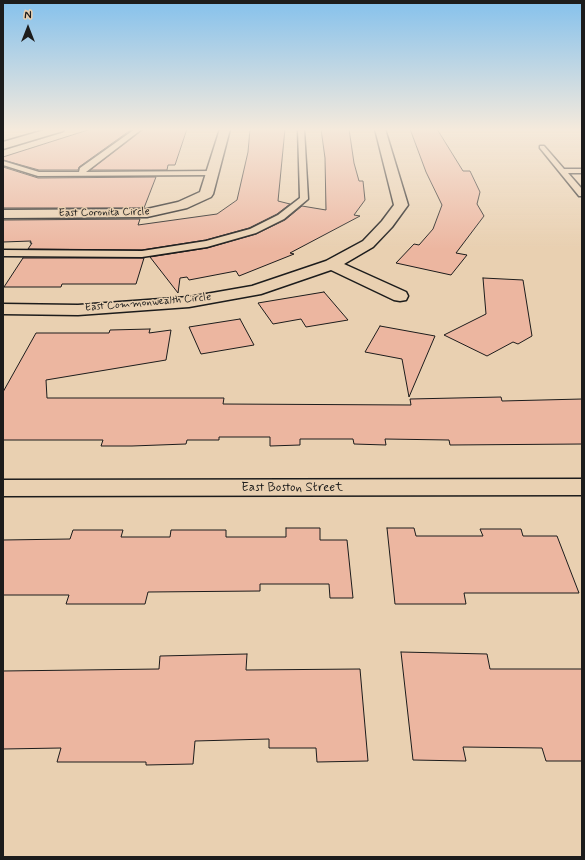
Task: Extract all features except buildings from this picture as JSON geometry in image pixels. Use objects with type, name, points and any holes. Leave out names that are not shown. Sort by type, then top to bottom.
[{"type":"street","name":"East Coronita Circle","points":[[3,214],[147,213],[182,205],[206,194],[213,169]]},
{"type":"street","name":"East Commonwealth Circle","points":[[3,309],[78,310],[189,302],[255,290],[332,264],[368,244],[387,224],[401,205],[391,169]]},
{"type":"street","points":[[332,264],[400,296]]},
{"type":"street","name":"East Boston Street","points":[[3,488],[582,487]]},
{"type":"lane","points":[[23,169],[38,174],[212,173]]},
{"type":"lane","points":[[81,174],[84,169]]},
{"type":"lane","points":[[3,253],[142,254],[207,244],[253,231],[281,217],[304,199],[303,169]]},
{"type":"lane","points":[[561,169],[582,194]]},
{"type":"lane","points":[[563,172],[582,171]]}]
